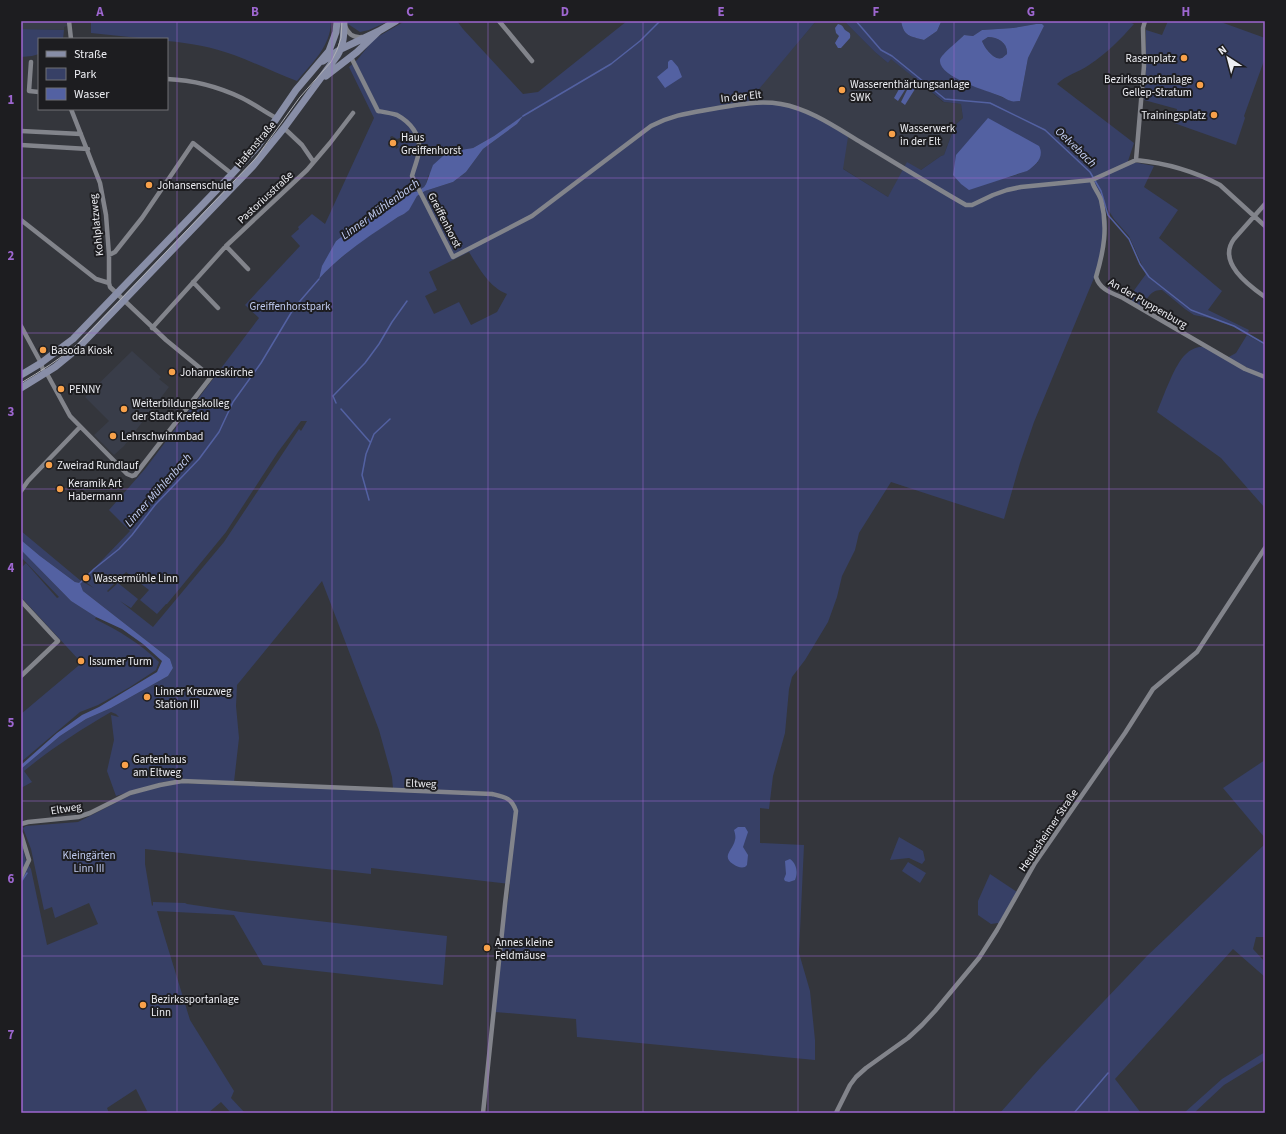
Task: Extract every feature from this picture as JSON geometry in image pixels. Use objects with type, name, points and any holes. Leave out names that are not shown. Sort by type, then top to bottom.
[{"type":"main road","name":"Hafenstraße","points":[[21,375],[41,363],[73,339],[257,147],[296,90],[329,51],[336,32],[337,21]]},
{"type":"main road","name":"Hafenstraße","points":[[21,388],[77,350],[253,166],[284,128],[312,88],[333,63],[341,49],[344,21]]},
{"type":"main road","points":[[320,63],[358,39],[379,31],[396,21]]},
{"type":"main road","points":[[312,88],[351,57],[379,31]]},
{"type":"street","points":[[69,21],[71,38]]},
{"type":"street","points":[[344,21],[347,31],[358,39],[361,45],[360,49]]},
{"type":"street","points":[[499,21],[532,61]]},
{"type":"street","points":[[1136,160],[1144,66],[1143,28],[1145,21]]},
{"type":"street","name":"Greiffenhorst","points":[[351,57],[378,111],[396,115],[408,123],[415,131],[419,151],[412,176],[454,257]]},
{"type":"street","points":[[31,62],[29,91],[38,92]]},
{"type":"street","points":[[168,79],[186,80],[238,97],[276,118]]},
{"type":"street","name":"In der Elt","points":[[454,257],[532,216],[651,126],[666,118],[681,114],[747,103],[760,102],[782,104],[808,112],[966,205],[972,205],[993,195],[1021,187],[1094,179]]},
{"type":"street","name":"Kohlplatzweg","points":[[71,110],[88,149],[100,183],[106,215],[109,255],[109,283]]},
{"type":"street","name":"Pastoriusstraße","points":[[152,328],[226,246],[297,180],[330,143],[353,113]]},
{"type":"street","points":[[284,128],[302,145],[313,161]]},
{"type":"street","points":[[21,131],[81,134]]},
{"type":"street","points":[[109,255],[116,252],[142,218],[193,143],[232,174]]},
{"type":"street","points":[[21,145],[88,149]]},
{"type":"street","points":[[1094,179],[1136,160],[1189,171],[1212,180],[1220,185],[1265,226]]},
{"type":"street","name":"An der Puppenburg","points":[[1094,179],[1092,184],[1099,194],[1106,223],[1103,249],[1096,277],[1099,285],[1245,369],[1265,377]]},
{"type":"street","points":[[1265,204],[1232,241],[1229,248],[1229,256],[1234,268],[1242,278],[1265,297]]},
{"type":"street","points":[[21,220],[96,279],[109,283],[110,287],[152,328],[210,377],[135,475],[132,476],[127,474],[68,414],[62,398],[46,372],[43,370],[41,363],[21,326]]},
{"type":"street","points":[[226,246],[248,269]]},
{"type":"street","points":[[192,282],[218,308]]},
{"type":"street","points":[[21,491],[28,481],[80,427]]},
{"type":"street","name":"Heulesheimer Straße","points":[[836,1113],[850,1085],[856,1077],[866,1068],[908,1038],[922,1025],[979,958],[997,930],[1035,863],[1125,733],[1152,689],[1197,652],[1265,548]]},
{"type":"street","points":[[21,600],[58,641],[21,676]]},
{"type":"street","name":"Eltweg","points":[[21,824],[78,817],[90,813],[130,793],[182,781],[492,794],[511,801],[514,804],[516,811],[483,1113]]},
{"type":"street","points":[[21,834],[29,860],[21,877]]},
{"type":"shaded area","points":[[21,21],[67,21],[67,26],[64,27],[64,30],[21,29]]},
{"type":"shaded area","name":"Wasserwerk in der Elt","points":[[816,21],[844,21],[888,63],[891,58],[943,102],[961,104],[963,118],[955,125],[944,155],[921,170],[888,197],[842,168],[775,101],[748,101]]},
{"type":"shaded area","name":"Weiterbildungskolleg der Stadt Krefeld","points":[[132,351],[161,377],[159,379],[169,387],[124,446],[114,455],[94,435],[109,421],[85,397]]},
{"type":"green space","points":[[91,21],[331,21],[328,38],[320,54],[297,81],[226,52],[193,44],[168,41],[168,38],[139,38],[91,33]]},
{"type":"green space","points":[[347,21],[389,21],[369,30],[360,32],[348,24]]},
{"type":"green space","points":[[405,21],[457,21],[523,94],[538,92],[627,21],[816,21],[749,101],[779,102],[802,109],[813,114],[848,137],[843,169],[888,197],[907,162],[921,170],[944,155],[955,125],[963,118],[961,104],[944,102],[891,59],[888,63],[844,21],[901,21],[904,30],[908,35],[924,40],[937,31],[941,22],[944,21],[1127,21],[1134,24],[1102,56],[1081,70],[1064,78],[1057,84],[1134,143],[1128,161],[1154,166],[1144,187],[1178,210],[1159,238],[1222,291],[1208,310],[1249,330],[1247,335],[1234,327],[1209,318],[1194,315],[1162,290],[1151,293],[1141,309],[1127,300],[1146,274],[1129,236],[1114,219],[1104,203],[1107,224],[1104,248],[1094,278],[1034,422],[1020,463],[1004,519],[891,482],[859,533],[855,550],[842,576],[837,597],[828,622],[805,660],[792,677],[789,689],[785,733],[773,776],[769,809],[760,808],[760,843],[804,845],[799,953],[810,991],[815,1040],[815,1060],[577,1037],[576,1019],[495,1012],[505,913],[510,884],[371,868],[371,874],[145,849],[145,864],[152,906],[153,902],[185,903],[241,912],[447,936],[443,985],[263,965],[234,915],[157,911],[190,1020],[234,1091],[231,1098],[245,1113],[231,1113],[221,1102],[208,1113],[148,1113],[136,1089],[107,1108],[109,1113],[21,1113],[21,840],[26,861],[31,869],[47,945],[98,924],[89,903],[55,918],[52,907],[44,910],[31,849],[23,828],[26,826],[78,822],[131,795],[161,786],[179,783],[482,795],[491,792],[393,788],[392,777],[379,730],[322,581],[237,685],[236,706],[239,738],[234,782],[180,780],[163,782],[116,796],[107,771],[114,740],[111,715],[119,717],[111,712],[66,740],[24,771],[32,782],[21,788],[21,769],[60,736],[86,719],[111,708],[168,676],[173,668],[170,659],[83,591],[80,583],[75,582],[21,540],[21,531],[81,581],[94,588],[83,580],[130,531],[109,510],[145,469],[259,318],[245,305],[300,246],[291,236],[312,214],[325,224],[374,118],[349,67],[357,60],[374,39]],"holes":[[[1036,24],[1044,26],[1028,58],[1020,101],[1011,101],[976,86],[943,55],[964,35],[973,36],[982,30],[1013,28]],[[523,116],[517,124],[483,149],[466,172],[453,182],[425,191],[417,196],[404,214],[360,242],[329,268],[320,278],[336,241],[363,220],[378,204],[406,192],[416,192],[424,187],[428,176],[454,151],[473,148],[494,136]],[[392,136],[397,139],[400,138],[401,140],[397,145],[399,147],[396,149],[395,146],[392,145],[389,147],[388,144],[391,140],[390,137]],[[1038,162],[1033,167],[1013,176],[984,184]],[[469,252],[490,282],[495,287],[507,294],[497,312],[471,325],[459,302],[434,314],[425,296],[437,290],[429,272]],[[301,421],[307,421],[301,431],[299,429],[224,542],[153,627],[120,601],[131,608],[138,599],[118,583],[108,592],[107,591],[126,572],[149,590],[140,600],[157,614],[167,604],[226,532],[278,452]]]},
{"type":"green space","name":"Bezirkssportanlage Gellep-Stratum","points":[[1168,21],[1218,21],[1265,38],[1265,58],[1244,116],[1245,118],[1236,145],[1174,123],[1177,109],[1144,100],[1146,30],[1162,35]]},
{"type":"green space","points":[[21,29],[64,30],[63,38],[38,38],[38,54],[21,57]]},
{"type":"green space","points":[[988,37],[1002,41],[1006,47],[1007,54],[1002,58],[993,56],[987,50],[982,41]]},
{"type":"green space","points":[[1247,335],[1265,345],[1265,376],[1227,358],[1236,353]]},
{"type":"green space","points":[[1205,347],[1265,378],[1265,508],[1221,458],[1157,412],[1178,365],[1192,349]]},
{"type":"green space","points":[[21,550],[71,601],[96,617],[95,619],[137,643],[159,662],[156,670],[130,687],[98,705],[80,712],[21,762],[21,714],[84,661],[81,657],[78,659],[21,597],[21,568],[26,563],[57,598],[59,597],[21,557]]},
{"type":"green space","points":[[1265,760],[1265,838],[1223,788]]},
{"type":"green space","points":[[899,837],[923,851],[925,860],[922,864],[909,858],[890,860]]},
{"type":"green space","points":[[1265,844],[1265,937],[1256,937],[1253,949],[1265,962],[1265,977],[1233,949],[1115,1079],[1141,1113],[1000,1113],[1041,1067],[1147,956]]},
{"type":"green space","points":[[908,862],[926,873],[920,883],[902,871]]},
{"type":"green space","points":[[990,874],[1017,892],[998,925],[998,923],[991,924],[978,915],[978,901]]},
{"type":"green space","points":[[1265,1052],[1265,1060],[1224,1085],[1194,1113],[1184,1113],[1222,1079]]},
{"type":"water","points":[[901,21],[944,21],[941,22],[937,31],[924,40],[908,35],[902,26]]},
{"type":"water","points":[[838,24],[842,25],[850,35],[850,38],[841,48],[838,48],[835,43],[839,36],[836,33],[835,28]]},
{"type":"water","points":[[1036,24],[1042,24],[1044,26],[1028,58],[1020,101],[1010,101],[1001,96],[975,87],[955,78],[942,66],[940,60],[941,57],[964,35],[973,36],[982,30],[1013,28]],"holes":[[[988,37],[1002,41],[1006,47],[1007,54],[1002,58],[993,56],[983,44],[982,41]]]},
{"type":"water","points":[[672,60],[678,67],[682,77],[665,88],[657,77],[668,68],[668,62]]},
{"type":"water","points":[[903,82],[908,85],[898,101],[894,98]]},
{"type":"water","points":[[909,86],[915,89],[905,105],[901,102]]},
{"type":"water","name":"Linner Mühlenbach","points":[[524,115],[517,124],[483,149],[466,172],[453,182],[425,191],[417,196],[409,210],[357,245],[337,261],[319,279],[322,266],[336,241],[363,220],[378,204],[386,198],[406,192],[416,192],[424,187],[433,165],[443,156],[454,151],[473,148],[494,136]]},
{"type":"water","points":[[988,118],[1039,146],[1041,154],[1036,164],[1027,171],[969,190],[953,175],[956,155]]},
{"type":"water","points":[[21,540],[75,582],[80,583],[83,591],[170,659],[173,668],[168,676],[111,708],[86,719],[60,736],[21,769],[21,765],[57,733],[82,715],[99,707],[157,672],[162,661],[143,644],[122,629],[96,617],[71,601],[21,550]]},
{"type":"water","points":[[738,827],[745,827],[748,832],[743,847],[748,855],[747,865],[745,867],[734,865],[728,858],[734,844],[734,830]]},
{"type":"water","points":[[790,859],[795,866],[796,874],[795,880],[789,882],[785,881],[784,879],[786,874],[785,861]]},
{"type":"waterway","name":"Linner Mühlenbach","points":[[523,116],[611,64],[640,41],[660,21]]},
{"type":"waterway","name":"Oelvebach","points":[[856,21],[881,50],[892,56],[945,99],[990,103],[1045,130],[1090,172],[1101,191],[1108,215],[1129,239],[1140,264],[1149,277],[1191,310],[1234,326],[1265,344]]},
{"type":"waterway","name":"Linner Mühlenbach","points":[[80,583],[94,569],[119,549],[155,505],[199,459],[219,432],[233,402],[261,363],[294,308],[319,279]]},
{"type":"waterway","points":[[336,403],[333,396],[365,363],[407,301]]},
{"type":"waterway","points":[[341,409],[370,442]]},
{"type":"waterway","points":[[369,500],[362,475],[366,454],[374,434],[390,419]]},
{"type":"waterway","points":[[21,882],[27,873]]},
{"type":"waterway","points":[[1074,1113],[1108,1073]]},
{"type":"tram line","points":[[21,383],[50,365],[78,344],[256,158],[300,97],[331,62],[341,38],[342,21]]},
{"type":"place","name":"Rasenplatz","points":[[1184,58]]},
{"type":"place","name":"Bezirkssportanlage Gellep-Stratum","points":[[1200,85]]},
{"type":"place","name":"Wasserenthärtungsanlage SWK","points":[[842,90]]},
{"type":"place","name":"Trainingsplatz","points":[[1214,115]]},
{"type":"place","name":"Wasserwerk in der Elt","points":[[892,134]]},
{"type":"place","name":"Haus Greiffenhorst","points":[[393,143]]},
{"type":"place","name":"Johansenschule","points":[[149,185]]},
{"type":"place","name":"Basoda Kiosk","points":[[43,350]]},
{"type":"place","name":"Johanneskirche","points":[[172,372]]},
{"type":"place","name":"PENNY","points":[[61,389]]},
{"type":"place","name":"Weiterbildungskolleg der Stadt Krefeld","points":[[124,409]]},
{"type":"place","name":"Lehrschwimmbad","points":[[113,436]]},
{"type":"place","name":"Zweirad Rundlauf","points":[[49,465]]},
{"type":"place","name":"Keramik Art Habermann","points":[[60,489]]},
{"type":"place","name":"Wassermühle Linn","points":[[86,578]]},
{"type":"place","name":"Issumer Turm","points":[[81,661]]},
{"type":"place","name":"Linner Kreuzweg Station III","points":[[147,697]]},
{"type":"place","name":"Gartenhaus am Eltweg","points":[[125,765]]},
{"type":"place","name":"Annes kleine Feldmäuse","points":[[487,948]]},
{"type":"place","name":"Bezirkssportanlage Linn","points":[[143,1005]]},
{"type":"park label","name":"Greiffenhorstpark","points":[[290,306]]},
{"type":"park label","name":"Kleingärten Linn III","points":[[89,861]]}]
